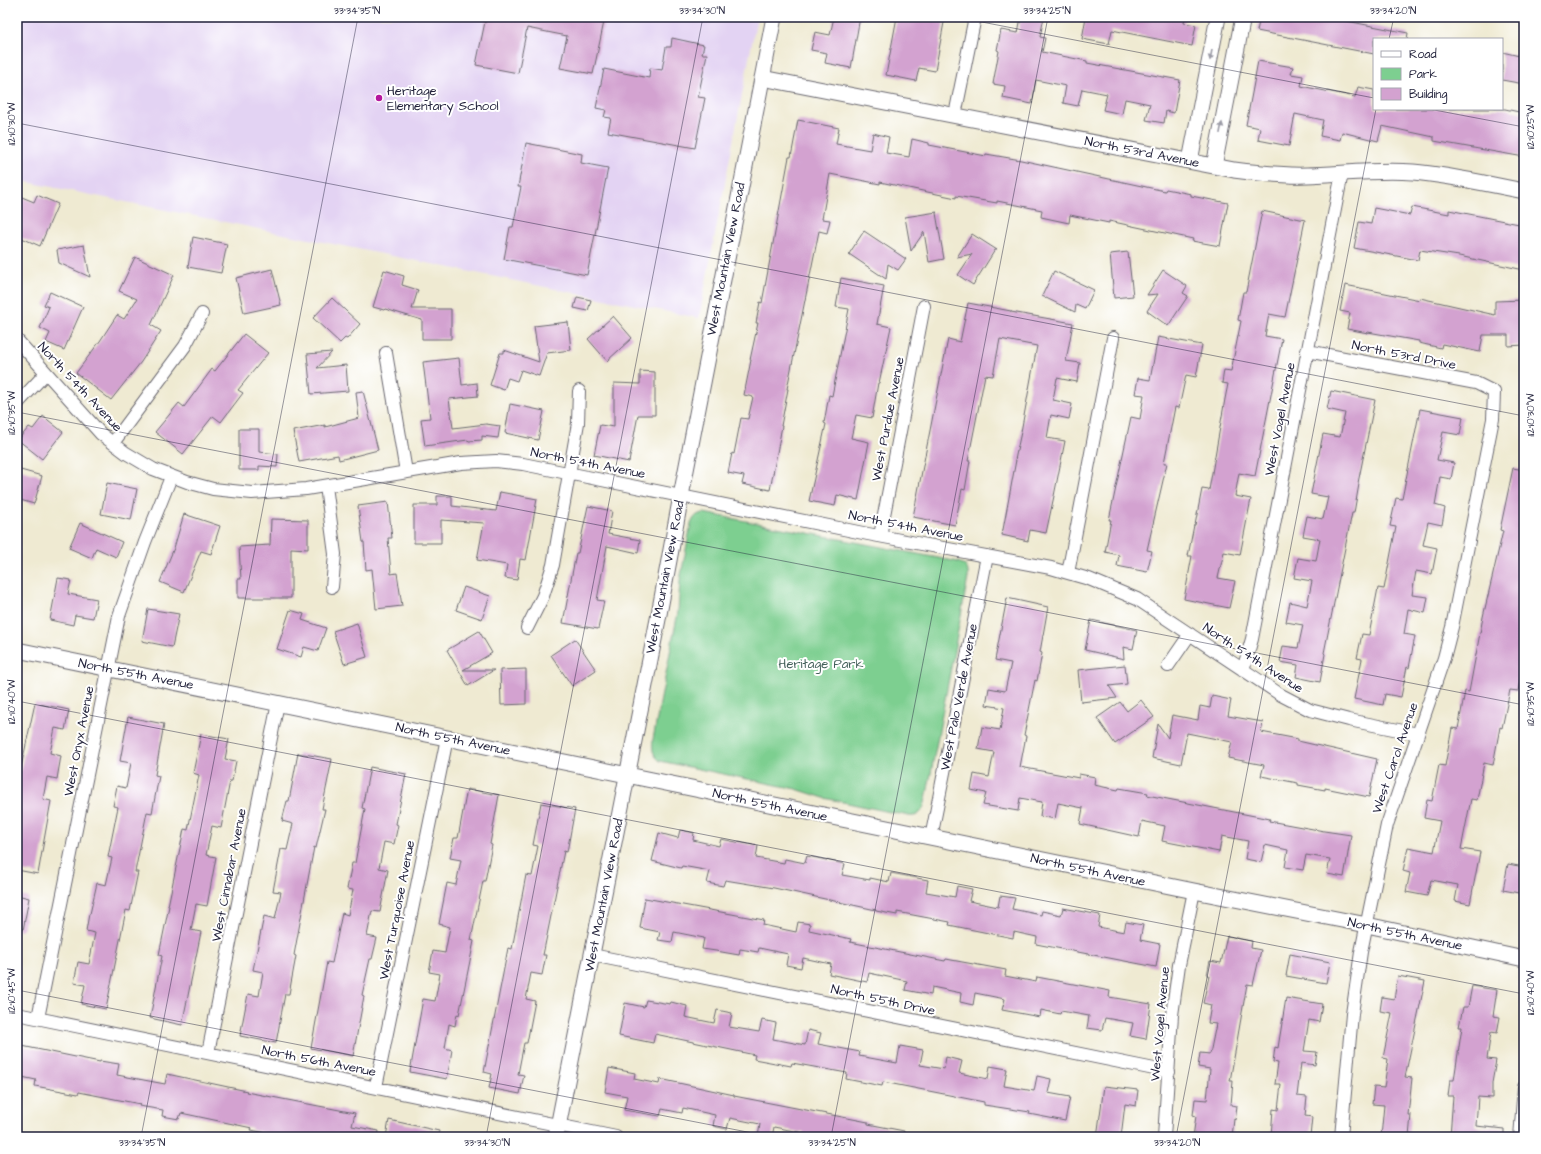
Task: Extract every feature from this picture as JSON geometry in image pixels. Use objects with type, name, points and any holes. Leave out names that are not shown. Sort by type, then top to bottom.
[{"type":"street","name":"West Mountain View Road","points":[[557,1131],[659,614],[774,17]]},
{"type":"street","points":[[955,115],[975,17]]},
{"type":"street","points":[[1190,161],[1218,17]]},
{"type":"street","points":[[1214,166],[1243,17]]},
{"type":"street","name":"North 53rd Avenue","points":[[762,78],[1234,170],[1271,174],[1368,171],[1413,172],[1452,177],[1524,191]]},
{"type":"street","name":"West Vogel Avenue","points":[[1243,670],[1252,639],[1342,173]]},
{"type":"street","name":"West Purdue Avenue","points":[[880,536],[924,306]]},
{"type":"street","points":[[113,443],[185,346],[202,314]]},
{"type":"street","points":[[1068,573],[1113,338]]},
{"type":"street","name":"North 54th Avenue","points":[[17,340],[101,434],[126,453],[153,469],[171,477],[213,489],[252,493],[326,486],[406,472],[461,464],[496,461],[524,464],[570,475],[1051,568],[1089,579],[1137,598],[1281,695],[1310,710],[1349,720],[1418,734]]},
{"type":"street","name":"North 53rd Drive","points":[[1308,351],[1476,383],[1494,392]]},
{"type":"street","points":[[386,354],[406,472]]},
{"type":"street","points":[[17,404],[46,373]]},
{"type":"street","points":[[526,628],[543,596],[553,565],[578,424],[579,390]]},
{"type":"street","name":"West Carol Avenue","points":[[1341,1137],[1352,1014],[1367,925],[1388,819],[1444,658],[1452,626],[1493,419],[1494,392]]},
{"type":"street","name":"West Onyx Avenue","points":[[38,1018],[119,616],[145,542],[171,477]]},
{"type":"street","points":[[326,486],[335,554],[332,587]]},
{"type":"street","name":"West Palo Verde Avenue","points":[[931,838],[987,556]]},
{"type":"street","name":"North 54th Avenue","points":[[1168,666],[1190,634]]},
{"type":"street","name":"North 55th Avenue","points":[[17,650],[931,838],[1367,925],[1524,959]]},
{"type":"street","name":"West Cinnabar Avenue","points":[[208,1053],[278,703]]},
{"type":"street","name":"West Turquoise Avenue","points":[[376,1087],[447,738]]},
{"type":"street","name":"West Vogel Avenue","points":[[1164,1137],[1172,1015],[1178,972],[1194,891]]},
{"type":"street","name":"North 55th Drive","points":[[592,955],[1169,1072]]},
{"type":"street","name":"North 56th Avenue","points":[[17,1014],[376,1087],[557,1131],[616,1137]]},
{"type":"street","points":[[1520,1137],[1524,1087]]},
{"type":"shaded area","name":"Heritage Elementary School","points":[[17,17],[757,17],[699,318],[17,180]]},
{"type":"green space","name":"Heritage Park","points":[[704,513],[954,561],[966,566],[968,578],[928,789],[925,803],[921,812],[914,816],[909,816],[824,798],[796,789],[660,761],[655,756],[653,739],[678,612],[680,580],[691,524],[696,516]]},
{"type":"building","points":[[486,17],[605,17],[593,74],[560,68],[567,36],[527,28],[518,73],[476,65]]},
{"type":"building","points":[[834,17],[860,17],[851,68],[825,63],[827,53],[811,50],[815,32],[830,35]]},
{"type":"building","points":[[897,17],[945,17],[935,71],[919,68],[916,81],[886,75]]},
{"type":"building","points":[[1021,17],[1044,17],[1040,37],[1045,38],[1042,52],[1087,61],[1087,63],[1180,80],[1174,113],[1166,111],[1164,123],[1146,120],[1150,104],[1125,99],[1122,114],[1103,110],[1107,94],[1082,89],[1078,106],[1063,103],[1066,86],[1036,80],[1032,104],[1003,98],[1005,86],[993,84],[1001,30],[1018,33]]},
{"type":"building","points":[[1086,17],[1105,17],[1119,20],[1119,17],[1185,17],[1184,23],[1196,25],[1192,46],[1112,30],[1109,44],[1082,39]]},
{"type":"building","points":[[1260,17],[1326,17],[1408,33],[1407,38],[1373,38],[1373,54],[1257,31]]},
{"type":"building","points":[[672,38],[704,45],[702,54],[707,54],[698,97],[705,98],[695,148],[608,132],[611,118],[604,117],[606,110],[596,108],[604,69],[649,78],[650,68],[662,70],[666,47],[671,47]]},
{"type":"building","points":[[1503,52],[1524,57],[1524,84],[1503,80]]},
{"type":"building","points":[[1258,61],[1293,67],[1291,74],[1303,76],[1301,86],[1355,97],[1358,87],[1373,90],[1373,110],[1505,109],[1524,113],[1524,157],[1434,141],[1434,137],[1382,126],[1378,141],[1342,132],[1340,140],[1320,136],[1323,120],[1295,114],[1289,146],[1258,140],[1260,128],[1246,125]]},
{"type":"building","points":[[798,120],[839,128],[836,144],[870,150],[873,133],[889,137],[886,153],[909,157],[912,139],[929,143],[929,145],[986,156],[986,154],[1021,160],[1165,191],[1166,189],[1191,194],[1191,196],[1228,203],[1220,246],[1192,241],[1193,239],[1109,221],[1109,223],[1070,215],[1069,223],[1041,217],[1042,210],[997,201],[997,203],[956,196],[956,198],[880,182],[880,184],[830,174],[822,219],[830,220],[827,233],[819,231],[787,389],[782,426],[770,490],[742,484],[744,476],[728,473],[732,453],[734,454],[741,418],[748,419],[753,397],[744,395],[758,323],[756,323],[760,302],[762,303],[789,157],[791,157]]},
{"type":"building","points":[[526,143],[582,154],[581,163],[608,168],[587,275],[504,259],[510,227],[513,227],[521,187],[518,187]]},
{"type":"building","points":[[17,195],[34,202],[37,195],[58,204],[40,246],[17,236]]},
{"type":"building","points":[[1412,207],[1449,214],[1449,210],[1524,225],[1524,270],[1459,256],[1420,250],[1418,260],[1354,248],[1359,222],[1371,224],[1374,208],[1410,215]]},
{"type":"building","points":[[1262,211],[1305,220],[1285,317],[1269,314],[1265,336],[1282,339],[1255,476],[1239,473],[1235,496],[1251,499],[1240,555],[1224,552],[1218,578],[1235,581],[1229,608],[1184,599],[1192,556],[1188,556],[1194,525],[1202,489],[1209,490],[1228,384],[1222,383],[1224,370],[1231,371],[1241,321],[1238,320],[1243,292],[1246,292]]},
{"type":"building","points":[[937,212],[944,259],[929,262],[924,232],[911,251],[905,217]]},
{"type":"building","points":[[864,231],[906,259],[898,270],[888,264],[886,279],[849,254]]},
{"type":"building","points":[[972,234],[997,250],[995,250],[973,285],[958,275],[972,254],[957,257]]},
{"type":"building","points":[[193,237],[227,244],[221,273],[188,267]]},
{"type":"building","points":[[84,245],[90,277],[59,263],[57,250]]},
{"type":"building","points":[[1128,252],[1133,296],[1114,298],[1110,254]]},
{"type":"building","points":[[135,257],[174,275],[151,325],[161,331],[141,362],[111,400],[76,373],[117,315],[124,319],[137,299],[119,291]]},
{"type":"building","points":[[272,269],[281,305],[244,313],[236,278]]},
{"type":"building","points":[[384,270],[404,276],[402,285],[418,290],[412,309],[451,309],[451,339],[422,339],[422,320],[373,307]]},
{"type":"building","points":[[1163,270],[1187,286],[1183,293],[1188,296],[1168,326],[1147,311],[1158,294],[1147,295]]},
{"type":"building","points":[[1054,271],[1094,290],[1085,309],[1076,305],[1075,312],[1042,296]]},
{"type":"building","points":[[841,278],[884,286],[877,324],[891,327],[878,383],[872,418],[856,415],[851,438],[869,442],[858,500],[837,495],[835,506],[809,501],[826,424],[824,423],[829,395],[832,396],[849,309],[836,307]]},
{"type":"building","points":[[1345,285],[1420,300],[1420,298],[1495,315],[1495,301],[1524,300],[1524,345],[1508,346],[1508,335],[1483,335],[1480,352],[1442,344],[1441,348],[1419,343],[1419,341],[1347,329],[1350,313],[1340,311]]},
{"type":"building","points":[[50,292],[83,307],[64,350],[46,342],[50,333],[40,328],[49,307],[44,305]]},
{"type":"building","points":[[577,297],[591,300],[588,311],[574,308]]},
{"type":"building","points":[[332,298],[360,324],[347,339],[345,338],[340,343],[313,318]]},
{"type":"building","points":[[968,303],[1073,323],[1066,361],[1080,363],[1077,382],[1057,378],[1053,400],[1072,404],[1069,419],[1051,415],[1047,438],[1065,441],[1054,496],[1046,533],[1030,530],[1028,541],[1002,535],[1037,346],[1000,339],[993,376],[985,375],[968,461],[970,461],[965,490],[962,489],[955,525],[913,517],[948,339],[960,342]]},
{"type":"building","points":[[613,316],[632,338],[607,361],[588,339]]},
{"type":"building","points":[[568,322],[571,350],[547,353],[539,376],[521,370],[517,381],[508,378],[504,390],[490,385],[500,353],[504,353],[504,350],[539,362],[534,326]]},
{"type":"building","points":[[244,334],[268,353],[238,390],[243,393],[221,422],[213,416],[183,454],[155,432],[179,403],[184,407],[212,369],[215,371]]},
{"type":"building","points":[[1158,337],[1202,345],[1196,377],[1186,375],[1179,408],[1175,407],[1164,463],[1167,463],[1147,550],[1152,551],[1147,572],[1117,566],[1119,555],[1105,552],[1111,520],[1109,520],[1131,417],[1140,419],[1144,395],[1135,394],[1138,378],[1150,380]]},
{"type":"building","points":[[332,352],[317,368],[346,365],[348,391],[311,394],[307,354]]},
{"type":"building","points":[[459,358],[462,385],[477,383],[478,396],[449,399],[453,428],[486,424],[500,426],[498,438],[482,436],[482,440],[468,440],[425,446],[421,419],[430,418],[423,362]]},
{"type":"building","points":[[640,371],[655,372],[655,415],[638,415],[629,462],[594,455],[600,425],[614,427],[614,383],[640,384]]},
{"type":"building","points":[[363,391],[378,450],[339,460],[338,455],[299,462],[293,431],[325,425],[325,427],[359,418],[356,392]]},
{"type":"building","points":[[1331,391],[1375,400],[1358,483],[1354,513],[1352,513],[1324,653],[1320,682],[1296,677],[1298,665],[1280,662],[1283,646],[1298,648],[1303,625],[1286,622],[1290,602],[1307,606],[1312,581],[1294,578],[1298,558],[1316,561],[1320,539],[1303,536],[1307,516],[1323,519],[1328,497],[1311,494],[1323,434],[1340,437],[1345,413],[1327,409]]},
{"type":"building","points":[[510,404],[544,411],[538,440],[505,433]]},
{"type":"building","points":[[1420,409],[1463,417],[1460,435],[1443,432],[1437,460],[1454,463],[1451,479],[1440,477],[1435,505],[1445,508],[1442,525],[1428,522],[1423,545],[1437,548],[1432,574],[1416,571],[1412,595],[1428,597],[1425,613],[1408,609],[1404,634],[1415,636],[1409,668],[1407,667],[1401,697],[1385,694],[1383,705],[1354,699],[1362,659],[1357,658],[1362,634],[1369,635],[1378,588],[1384,589],[1396,527],[1390,526],[1396,498],[1402,499]]},
{"type":"building","points":[[43,416],[63,432],[42,459],[18,440],[29,427],[33,429]]},
{"type":"building","points":[[239,429],[259,429],[259,452],[278,454],[277,467],[259,466],[259,470],[239,470]]},
{"type":"building","points":[[1513,468],[1524,470],[1524,658],[1518,691],[1510,690],[1502,728],[1500,727],[1493,765],[1484,763],[1477,800],[1471,799],[1461,849],[1480,852],[1470,904],[1455,901],[1458,885],[1431,880],[1427,896],[1406,892],[1410,873],[1403,871],[1408,847],[1434,852],[1440,821],[1424,818],[1427,800],[1432,801],[1439,765],[1445,766],[1452,728],[1458,729],[1465,691],[1469,692],[1483,617],[1503,531],[1500,530]]},
{"type":"building","points":[[17,469],[42,476],[34,504],[17,499]]},
{"type":"building","points":[[107,483],[137,489],[131,520],[101,514]]},
{"type":"building","points":[[500,492],[537,499],[526,560],[520,559],[517,580],[505,578],[507,565],[477,560],[484,523],[441,520],[441,543],[414,543],[414,505],[437,505],[437,496],[452,496],[452,506],[496,511]]},
{"type":"building","points":[[388,502],[392,538],[388,538],[391,574],[397,573],[402,606],[376,609],[372,569],[366,570],[364,542],[358,506]]},
{"type":"building","points":[[588,506],[612,511],[608,534],[640,540],[638,553],[607,546],[597,600],[604,601],[598,629],[563,623],[576,553],[578,553]]},
{"type":"building","points":[[184,514],[220,526],[211,554],[201,551],[184,592],[160,582],[174,548]]},
{"type":"building","points":[[271,519],[308,520],[308,549],[291,548],[291,598],[238,598],[238,579],[241,579],[239,547],[270,545]]},
{"type":"building","points":[[80,523],[122,542],[116,557],[96,548],[92,558],[69,548]]},
{"type":"building","points":[[58,578],[71,580],[68,594],[97,599],[93,618],[75,615],[73,625],[50,620]]},
{"type":"building","points":[[464,587],[490,596],[482,619],[456,610]]},
{"type":"building","points":[[1007,598],[1048,607],[1040,652],[1042,653],[1024,735],[1026,736],[1020,767],[1079,778],[1079,774],[1095,777],[1094,785],[1118,790],[1119,788],[1148,793],[1147,795],[1270,819],[1269,821],[1351,835],[1344,877],[1327,874],[1330,859],[1306,855],[1303,870],[1285,867],[1288,850],[1265,845],[1261,862],[1245,859],[1248,841],[1222,836],[1219,852],[1162,841],[1165,826],[1142,821],[1139,837],[1080,824],[1083,808],[1058,803],[1055,819],[1040,816],[1042,802],[1020,798],[1018,811],[983,805],[986,793],[971,790],[974,774],[989,777],[994,752],[978,749],[982,727],[1000,730],[1004,708],[986,705],[989,688],[1005,691],[1011,663],[995,660]]},
{"type":"building","points":[[148,609],[179,614],[172,647],[142,641]]},
{"type":"building","points":[[290,610],[304,614],[302,620],[326,628],[318,651],[304,647],[301,657],[277,649]]},
{"type":"building","points":[[1091,620],[1137,630],[1133,649],[1123,647],[1124,659],[1085,650]]},
{"type":"building","points":[[357,623],[367,657],[344,664],[333,631]]},
{"type":"building","points":[[479,631],[492,653],[463,670],[494,670],[468,686],[447,650]]},
{"type":"building","points":[[575,639],[596,670],[572,686],[551,655]]},
{"type":"building","points":[[1125,665],[1127,684],[1109,686],[1117,698],[1081,702],[1078,670]]},
{"type":"building","points":[[526,669],[526,704],[501,705],[500,670]]},
{"type":"building","points":[[1212,696],[1231,700],[1228,716],[1263,722],[1261,732],[1298,739],[1298,741],[1377,759],[1369,797],[1325,788],[1325,790],[1298,785],[1298,783],[1261,776],[1264,765],[1228,758],[1232,742],[1187,733],[1181,764],[1152,758],[1158,724],[1168,738],[1172,715],[1198,720],[1200,706],[1210,708]]},
{"type":"building","points":[[1141,700],[1154,717],[1115,744],[1097,718],[1120,702],[1127,711]]},
{"type":"building","points":[[35,703],[69,710],[65,730],[55,728],[50,753],[61,756],[57,779],[47,777],[43,799],[51,801],[38,874],[17,870],[17,786]]},
{"type":"building","points":[[128,717],[164,724],[155,775],[159,776],[152,813],[147,812],[135,872],[138,872],[130,911],[126,910],[106,1009],[81,1004],[85,985],[74,983],[78,962],[89,964],[95,933],[86,931],[89,914],[97,883],[106,885],[112,858],[108,857],[118,807],[113,806],[117,786],[126,788],[131,763],[120,761]]},
{"type":"building","points":[[201,734],[229,739],[225,759],[236,761],[232,781],[230,781],[221,828],[212,826],[206,855],[216,857],[207,906],[196,904],[191,930],[201,932],[182,1025],[150,1018],[162,956],[159,955],[168,906],[184,829],[188,830],[199,775],[193,773]]},
{"type":"building","points":[[298,753],[332,759],[322,809],[325,809],[316,848],[314,847],[294,955],[296,956],[289,994],[285,994],[276,1043],[240,1036],[248,994],[259,996],[263,972],[253,970],[264,916],[275,919],[281,892],[273,891],[281,849],[287,850],[293,824],[282,821],[287,801],[289,801]]},
{"type":"building","points":[[370,767],[406,774],[396,824],[398,825],[394,844],[384,842],[379,868],[388,870],[380,912],[372,911],[367,936],[377,938],[372,959],[370,959],[362,995],[364,996],[353,1056],[311,1048],[327,962],[332,963],[342,913],[348,915],[353,890],[347,889],[352,863],[355,863],[365,809],[362,808]]},
{"type":"building","points":[[467,789],[499,795],[490,844],[492,845],[471,940],[474,941],[459,1015],[457,1014],[455,1026],[449,1024],[445,1048],[452,1050],[447,1079],[410,1072],[423,999],[435,1001],[440,974],[429,972],[433,951],[445,953],[450,927],[439,924],[447,883],[456,885],[461,860],[450,858],[454,838],[458,838]]},
{"type":"building","points":[[541,803],[575,809],[567,852],[564,851],[543,955],[546,955],[542,975],[531,973],[526,999],[535,1001],[527,1043],[524,1043],[518,1074],[524,1075],[520,1094],[489,1088],[492,1074],[484,1072],[508,948],[512,949],[526,875],[532,876],[538,846],[533,845]]},
{"type":"building","points":[[680,830],[694,833],[693,840],[719,846],[721,839],[758,846],[756,858],[784,863],[785,859],[805,863],[807,856],[845,864],[842,875],[889,882],[891,873],[928,880],[926,892],[955,897],[957,886],[972,889],[969,901],[998,907],[1000,896],[1015,898],[1012,909],[1041,915],[1042,911],[1061,915],[1063,908],[1100,915],[1098,927],[1124,932],[1126,922],[1143,925],[1140,940],[1160,944],[1156,967],[1036,944],[1037,937],[1014,932],[1013,938],[949,925],[950,922],[897,912],[897,915],[876,911],[774,888],[725,880],[723,886],[707,883],[710,871],[682,866],[681,868],[652,861],[659,833],[678,838]]},
{"type":"building","points":[[1508,864],[1524,867],[1524,894],[1503,890]]},
{"type":"building","points":[[17,895],[29,898],[23,930],[17,930]]},
{"type":"building","points":[[645,898],[764,920],[763,925],[796,932],[798,922],[810,924],[809,930],[851,939],[850,942],[945,961],[946,959],[1006,970],[1005,976],[1036,982],[1037,977],[1110,991],[1109,997],[1151,1004],[1146,1039],[1130,1036],[1133,1023],[1105,1018],[1102,1030],[1087,1028],[1089,1016],[1061,1011],[1060,1014],[1041,1010],[1040,1017],[1002,1010],[1005,999],[975,993],[973,1005],[960,1002],[961,993],[932,987],[931,995],[905,990],[907,981],[869,973],[867,982],[829,974],[831,964],[803,958],[801,968],[786,965],[788,954],[759,948],[758,952],[740,949],[739,955],[702,949],[704,938],[674,932],[672,942],[658,940],[660,932],[640,928]]},
{"type":"building","points":[[1227,936],[1252,941],[1251,948],[1261,950],[1253,985],[1247,984],[1230,1081],[1233,1081],[1231,1105],[1237,1106],[1235,1120],[1234,1119],[1232,1137],[1193,1137],[1196,1116],[1193,1115],[1195,1099],[1207,1100],[1210,1069],[1198,1067],[1200,1053],[1210,1054],[1216,1024],[1208,1023],[1211,1005],[1203,1003],[1209,976],[1207,975],[1210,961],[1221,963]]},
{"type":"building","points":[[1290,954],[1330,962],[1326,983],[1286,976]]},
{"type":"building","points":[[1398,976],[1425,981],[1405,1077],[1412,1078],[1408,1115],[1411,1115],[1409,1137],[1381,1137],[1384,1105],[1372,1104],[1374,1087],[1384,1088],[1388,1059],[1383,1058],[1392,1013],[1380,1011],[1382,997],[1394,999]]},
{"type":"building","points":[[1472,986],[1497,990],[1493,1016],[1500,1017],[1497,1033],[1491,1032],[1487,1059],[1496,1060],[1492,1083],[1492,1098],[1478,1097],[1476,1126],[1504,1129],[1504,1137],[1450,1137],[1453,1096],[1448,1096],[1450,1080],[1454,1080],[1462,1027],[1459,1027],[1463,1007],[1468,1007]]},
{"type":"building","points":[[1286,998],[1322,1004],[1319,1022],[1309,1020],[1304,1051],[1317,1052],[1315,1065],[1301,1063],[1297,1096],[1307,1097],[1305,1116],[1312,1117],[1310,1137],[1271,1137],[1273,1109],[1278,1110],[1281,1084],[1275,1084],[1278,1063],[1273,1062],[1275,1047],[1278,1048]]},
{"type":"building","points":[[646,1000],[670,1004],[671,1002],[687,1006],[685,1017],[714,1023],[717,1010],[732,1013],[729,1027],[759,1032],[762,1020],[776,1023],[773,1039],[805,1045],[808,1030],[821,1033],[818,1044],[860,1052],[859,1056],[897,1063],[900,1046],[923,1050],[920,1065],[944,1069],[946,1057],[962,1061],[959,1073],[988,1079],[990,1066],[1007,1069],[1004,1086],[1034,1091],[1037,1076],[1051,1079],[1048,1093],[1070,1097],[1065,1121],[1029,1114],[1030,1112],[984,1105],[984,1102],[883,1082],[882,1086],[846,1079],[847,1073],[792,1063],[791,1066],[754,1059],[755,1055],[655,1034],[653,1043],[619,1036],[625,1003],[644,1007]]},
{"type":"building","points":[[17,1045],[100,1062],[119,1064],[117,1075],[165,1084],[167,1074],[247,1091],[246,1092],[355,1113],[352,1126],[379,1131],[378,1137],[287,1137],[181,1113],[179,1119],[162,1116],[163,1110],[139,1106],[140,1104],[79,1092],[78,1094],[35,1086],[36,1080],[17,1076]]},
{"type":"building","points":[[609,1068],[635,1073],[634,1079],[659,1084],[660,1079],[734,1096],[868,1122],[868,1124],[904,1131],[903,1137],[803,1137],[804,1133],[774,1127],[772,1137],[758,1137],[760,1124],[730,1118],[727,1129],[713,1126],[715,1115],[683,1108],[682,1113],[662,1109],[660,1116],[624,1110],[627,1096],[605,1092]]},
{"type":"building","points":[[1104,1086],[1138,1090],[1136,1106],[1125,1104],[1121,1137],[1097,1137]]},
{"type":"building","points":[[389,1120],[439,1131],[438,1137],[386,1137]]},
{"type":"place","name":"Heritage Elementary School","points":[[379,98]]}]
